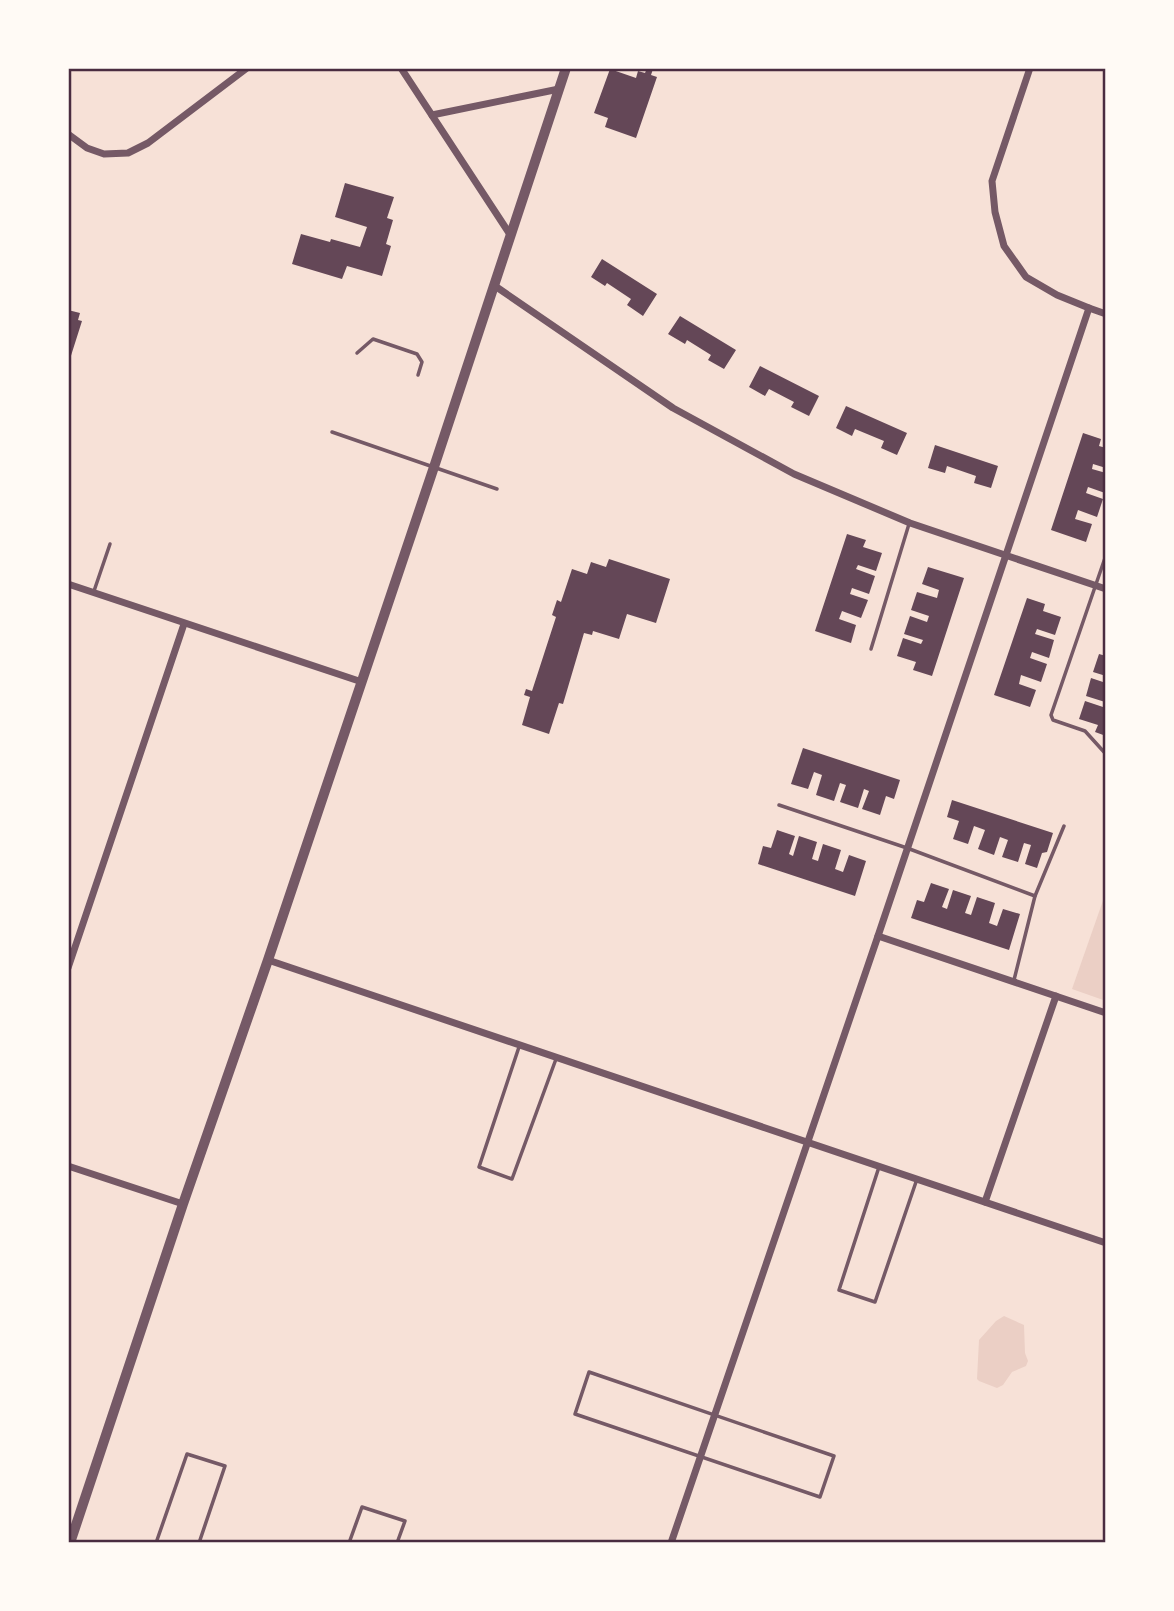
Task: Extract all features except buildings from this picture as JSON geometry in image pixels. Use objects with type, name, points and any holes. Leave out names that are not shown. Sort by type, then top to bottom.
[{"type":"street","points":[[68,134],[87,148],[104,154],[128,153],[148,143],[247,68]]},
{"type":"street","points":[[401,68],[511,236]]},
{"type":"street","points":[[70,1543],[362,682],[566,68]]},
{"type":"street","points":[[1030,68],[992,181],[995,212],[1004,246],[1026,277],[1057,295],[1106,314]]},
{"type":"street","points":[[432,115],[559,89]]},
{"type":"street","points":[[495,286],[673,408],[794,474],[909,523],[1106,589]]},
{"type":"street","points":[[671,1543],[1089,308]]},
{"type":"street","points":[[68,584],[362,682]]},
{"type":"street","points":[[68,968],[184,624]]},
{"type":"street","points":[[878,936],[1106,1013]]},
{"type":"street","points":[[268,960],[1106,1243]]},
{"type":"street","points":[[985,1202],[1056,996]]},
{"type":"street","points":[[68,1166],[183,1204]]},
{"type":"lane","points":[[357,353],[373,339],[417,354],[422,362],[418,375]]},
{"type":"lane","points":[[332,432],[497,489]]},
{"type":"lane","points":[[871,649],[909,523]]},
{"type":"lane","points":[[94,593],[110,544]]},
{"type":"lane","points":[[1104,752],[1086,731],[1053,720],[1051,715],[1106,555]]},
{"type":"lane","points":[[779,805],[907,848],[1035,896]]},
{"type":"lane","points":[[1013,980],[1035,896],[1064,826]]},
{"type":"lane","points":[[519,1045],[479,1167],[512,1179],[557,1057]]},
{"type":"lane","points":[[879,1167],[839,1290],[876,1302],[917,1179]]},
{"type":"lane","points":[[589,1372],[834,1456],[820,1497],[700,1457],[575,1414],[589,1372]]},
{"type":"lane","points":[[156,1543],[187,1454],[225,1466],[199,1543]]},
{"type":"lane","points":[[349,1543],[362,1507],[405,1521],[397,1543]]},
{"type":"shaded area","points":[[1106,892],[1106,1001],[1072,989]]},
{"type":"shaded area","points":[[1004,1316],[1024,1325],[1028,1361],[1026,1366],[1012,1372],[1003,1385],[997,1388],[977,1379],[979,1340]]}]
